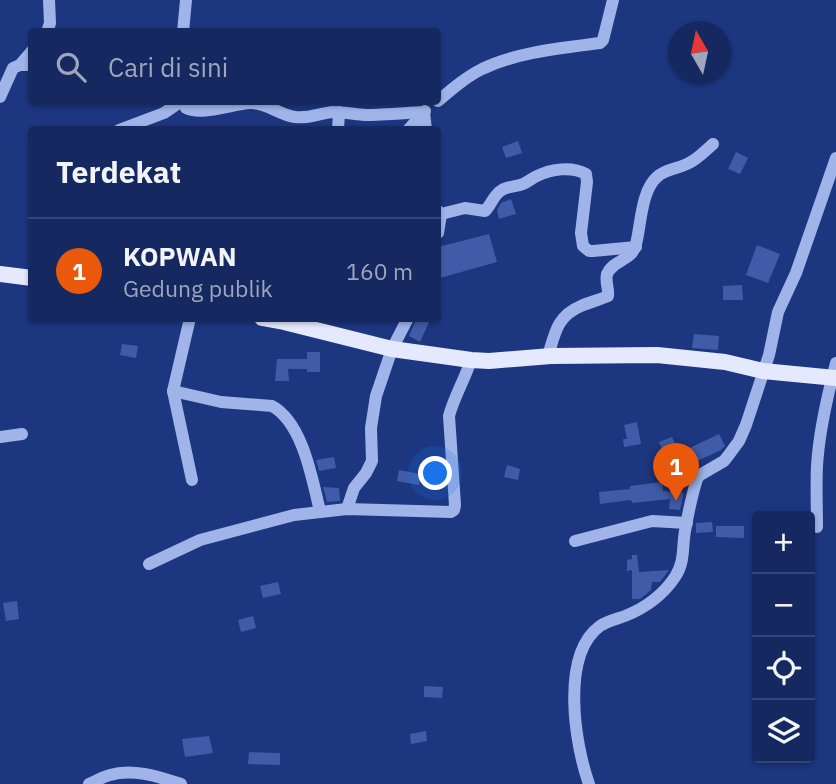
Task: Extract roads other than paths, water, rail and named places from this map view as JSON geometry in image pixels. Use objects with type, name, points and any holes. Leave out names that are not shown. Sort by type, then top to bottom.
[{"type":"main road","points":[[0,274],[28,278]]},
{"type":"main road","points":[[284,322],[392,349],[471,360],[657,355],[725,362],[763,371],[835,373]]},
{"type":"street","points":[[48,28],[49,0]]},
{"type":"street","points":[[183,28],[186,0]]},
{"type":"street","points":[[441,98],[474,73],[502,61],[600,43],[612,0]]},
{"type":"street","points":[[0,97],[13,68],[26,65]]},
{"type":"street","points":[[130,126],[177,105]]},
{"type":"street","points":[[184,105],[191,110],[238,105]]},
{"type":"street","points":[[264,105],[297,117],[339,112],[376,115],[424,112]]},
{"type":"street","points":[[412,126],[432,105]]},
{"type":"street","points":[[338,126],[339,112]]},
{"type":"street","points":[[424,112],[426,126]]},
{"type":"street","points":[[548,356],[555,329],[566,314],[579,306],[607,297],[606,280],[609,270],[630,256],[636,247],[641,215],[655,178],[695,160],[712,144]]},
{"type":"street","points":[[589,784],[582,759],[575,710],[580,655],[598,628],[644,607],[664,592],[682,565],[687,523],[697,479],[724,461],[739,440],[769,355],[778,312],[796,273],[836,158]]},
{"type":"street","points":[[441,213],[465,208],[485,211],[502,190],[551,171],[580,171],[586,174],[587,181],[581,233],[583,246],[589,251],[636,247]]},
{"type":"street","points":[[189,322],[173,391],[192,480]]},
{"type":"street","points":[[347,509],[354,488],[372,461],[371,428],[376,396],[392,349],[406,322]]},
{"type":"street","points":[[149,564],[200,540],[294,515],[347,509],[451,512],[455,505],[449,416],[471,360]]},
{"type":"street","points":[[817,527],[817,467],[824,414],[835,373]]},
{"type":"street","points":[[173,391],[221,402],[272,406],[279,410],[291,422],[309,464],[320,511]]},
{"type":"street","points":[[0,437],[22,434]]},
{"type":"street","points":[[575,541],[652,521],[687,523]]},
{"type":"street","points":[[89,784],[110,775],[129,772],[181,784]]},
{"type":"place","name":"KOPWAN","points":[[676,501]]}]
